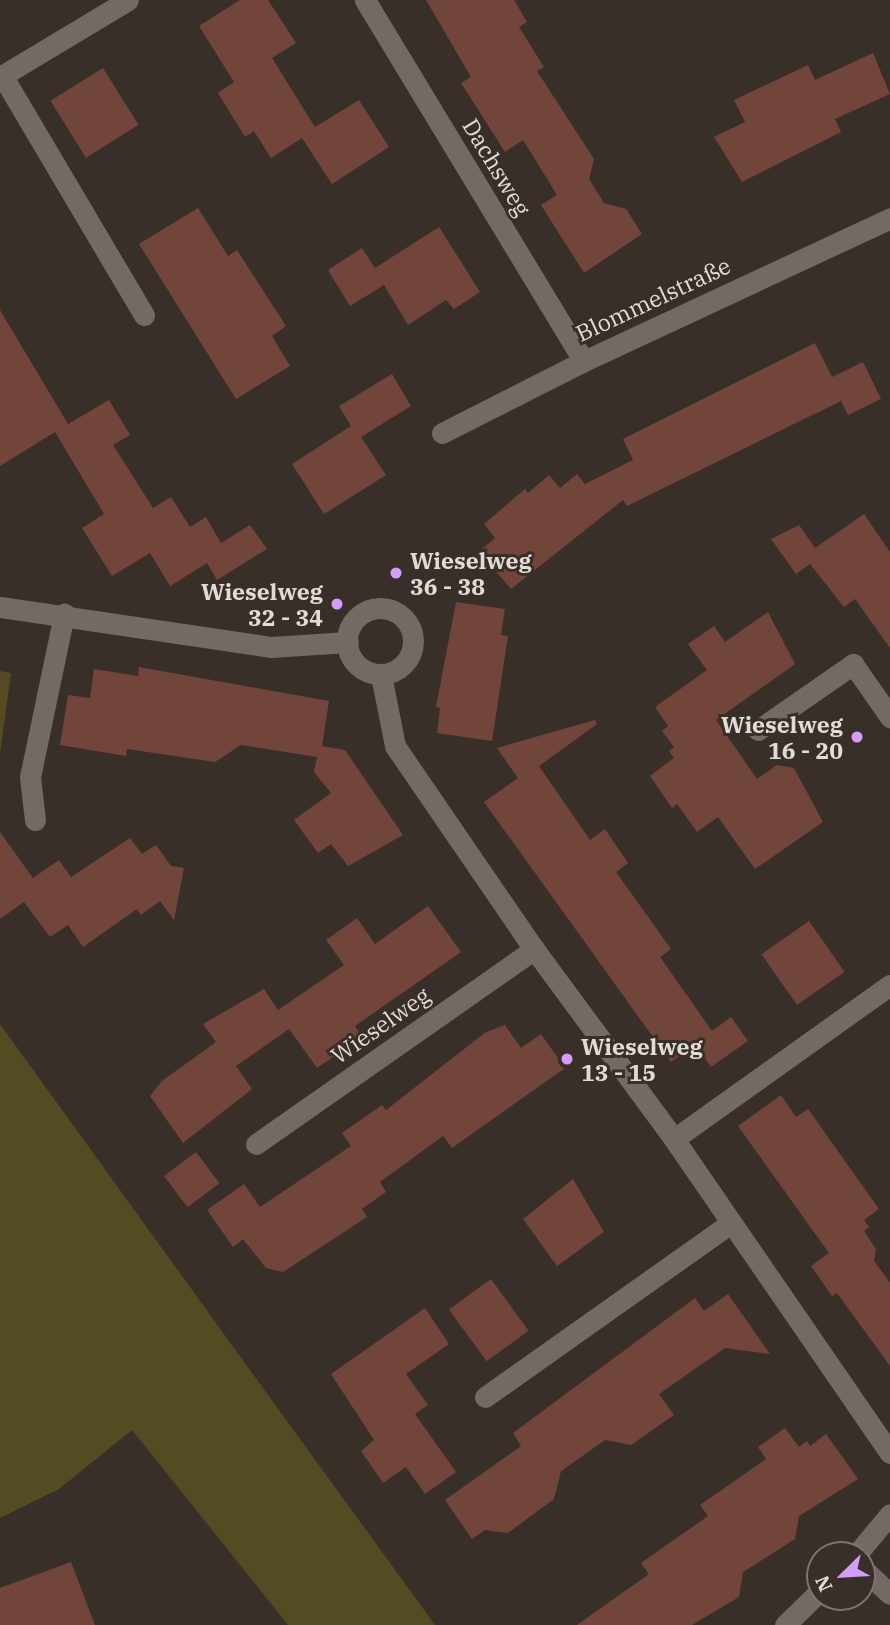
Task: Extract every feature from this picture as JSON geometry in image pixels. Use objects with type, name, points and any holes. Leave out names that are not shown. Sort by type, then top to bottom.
[{"type":"street","points":[[128,0],[1,76],[144,314]]},
{"type":"street","name":"Dachsweg","points":[[365,0],[584,361]]},
{"type":"street","name":"Blommelstraße","points":[[442,433],[584,361],[890,218]]},
{"type":"street","points":[[0,607],[64,614],[271,647],[348,642]]},
{"type":"street","points":[[370,609],[392,609],[403,617],[413,633],[410,655],[395,670],[381,675],[355,662],[348,642],[354,622],[370,609]]},
{"type":"street","points":[[35,820],[30,777],[64,614]]},
{"type":"street","points":[[758,730],[853,664],[890,717]]},
{"type":"street","points":[[381,675],[394,746],[534,949],[674,1139],[729,1224],[890,1454]]},
{"type":"street","name":"Wieselweg","points":[[256,1144],[534,949]]},
{"type":"street","points":[[674,1139],[890,985]]},
{"type":"street","points":[[485,1396],[729,1224]]},
{"type":"street","points":[[868,1541],[890,1514]]},
{"type":"street","points":[[876,1581],[890,1594]]},
{"type":"street","points":[[785,1625],[806,1605]]},
{"type":"shaded area","points":[[0,671],[11,673],[0,754]]},
{"type":"shaded area","points":[[0,1024],[435,1625],[288,1625],[132,1430],[59,1489],[0,1518]]},
{"type":"building","points":[[240,0],[268,0],[296,43],[272,58],[315,127],[359,100],[389,147],[332,184],[302,138],[271,158],[254,131],[245,137],[218,93],[234,82],[199,26]]},
{"type":"building","points":[[426,0],[514,0],[527,22],[519,27],[544,67],[537,71],[594,159],[589,179],[604,203],[626,209],[642,234],[584,273],[541,205],[557,195],[523,140],[505,152],[461,83],[471,77]]},
{"type":"building","points":[[873,53],[890,94],[835,119],[841,132],[742,182],[714,137],[745,122],[734,100],[808,65],[815,80]]},
{"type":"building","points":[[103,68],[139,125],[86,158],[50,101]]},
{"type":"building","points":[[198,208],[228,256],[237,250],[286,326],[272,336],[290,366],[236,399],[139,244]]},
{"type":"building","points":[[439,227],[480,292],[454,309],[446,300],[408,325],[384,285],[350,306],[328,270],[362,248],[375,268]]},
{"type":"building","points":[[0,310],[68,424],[109,400],[130,435],[113,445],[153,508],[171,497],[190,527],[206,517],[221,543],[250,525],[267,549],[217,580],[207,563],[170,586],[150,553],[112,576],[82,528],[104,514],[55,432],[0,466]]},
{"type":"building","points":[[815,343],[832,377],[863,362],[881,399],[848,415],[841,401],[627,506],[623,500],[511,589],[479,552],[495,538],[484,524],[525,489],[528,493],[549,475],[560,488],[577,474],[585,484],[633,460],[623,439]]},
{"type":"building","points":[[392,374],[411,406],[361,437],[386,475],[324,514],[292,464],[351,426],[339,406]]},
{"type":"building","points":[[864,514],[890,552],[890,648],[855,599],[844,607],[810,564],[796,574],[771,539],[799,525],[815,548]]},
{"type":"building","points":[[456,602],[505,609],[501,635],[508,636],[492,741],[437,733],[440,708],[436,707]]},
{"type":"building","points":[[768,612],[795,664],[716,720],[757,779],[777,765],[794,768],[823,822],[755,869],[718,817],[697,832],[677,804],[672,808],[650,776],[674,758],[669,751],[674,747],[662,731],[668,726],[655,707],[707,670],[688,644],[714,626],[725,642]]},
{"type":"building","points":[[139,667],[329,701],[322,746],[345,750],[403,835],[348,866],[331,844],[318,853],[294,820],[331,793],[314,772],[317,757],[241,745],[215,762],[127,749],[126,756],[60,745],[68,695],[90,698],[94,669],[138,676]]},
{"type":"building","points":[[595,720],[597,724],[539,766],[590,840],[605,829],[628,863],[616,872],[671,949],[660,957],[712,1031],[731,1017],[748,1041],[711,1067],[696,1045],[671,1062],[484,802],[518,778],[497,748]]},
{"type":"building","points":[[0,832],[33,878],[59,860],[71,877],[130,838],[142,854],[156,845],[171,866],[184,868],[174,920],[160,901],[141,915],[137,909],[83,947],[68,925],[50,937],[24,902],[0,919]]},
{"type":"building","points":[[428,906],[461,952],[355,1026],[362,1037],[317,1068],[289,1029],[236,1066],[252,1089],[183,1143],[150,1096],[162,1081],[216,1042],[203,1024],[264,989],[278,1010],[344,965],[326,940],[357,918],[375,944]]},
{"type":"building","points":[[809,921],[845,972],[797,1005],[761,954]]},
{"type":"building","points":[[505,1025],[521,1048],[541,1034],[565,1068],[452,1148],[443,1136],[380,1182],[386,1192],[362,1209],[367,1217],[283,1272],[266,1268],[243,1239],[233,1247],[207,1210],[244,1184],[260,1207],[351,1146],[342,1133],[382,1105],[386,1110],[486,1032]]},
{"type":"building","points":[[781,1095],[796,1117],[808,1109],[879,1209],[864,1220],[869,1227],[864,1231],[876,1249],[874,1261],[890,1283],[890,1366],[837,1293],[832,1296],[811,1266],[829,1253],[738,1126]]},
{"type":"building","points":[[196,1152],[219,1183],[188,1207],[164,1176]]},
{"type":"building","points":[[573,1179],[604,1232],[557,1266],[523,1219]]},
{"type":"building","points":[[491,1279],[529,1331],[487,1361],[449,1310]]},
{"type":"building","points":[[728,1294],[770,1354],[725,1348],[659,1394],[674,1415],[631,1445],[605,1440],[561,1471],[554,1499],[508,1533],[485,1530],[472,1539],[445,1500],[521,1446],[513,1433],[695,1298],[704,1311]]},
{"type":"building","points":[[425,1308],[449,1344],[406,1374],[428,1405],[415,1414],[456,1472],[425,1494],[406,1467],[383,1483],[361,1451],[374,1440],[331,1374]]},
{"type":"building","points":[[785,1428],[799,1447],[807,1441],[810,1446],[826,1434],[858,1479],[799,1516],[795,1539],[743,1572],[739,1597],[692,1625],[577,1625],[649,1574],[641,1563],[708,1516],[700,1505],[766,1459],[758,1447]]},
{"type":"building","points":[[71,1562],[95,1625],[0,1625],[0,1588]]},
{"type":"place","name":"Wieselweg 36 - 38","points":[[396,573]]},
{"type":"place","name":"Wieselweg 32 - 34","points":[[337,604]]},
{"type":"place","name":"Wieselweg 16 - 20","points":[[857,737]]},
{"type":"place","name":"Wieselweg 13 - 15","points":[[567,1059]]}]
